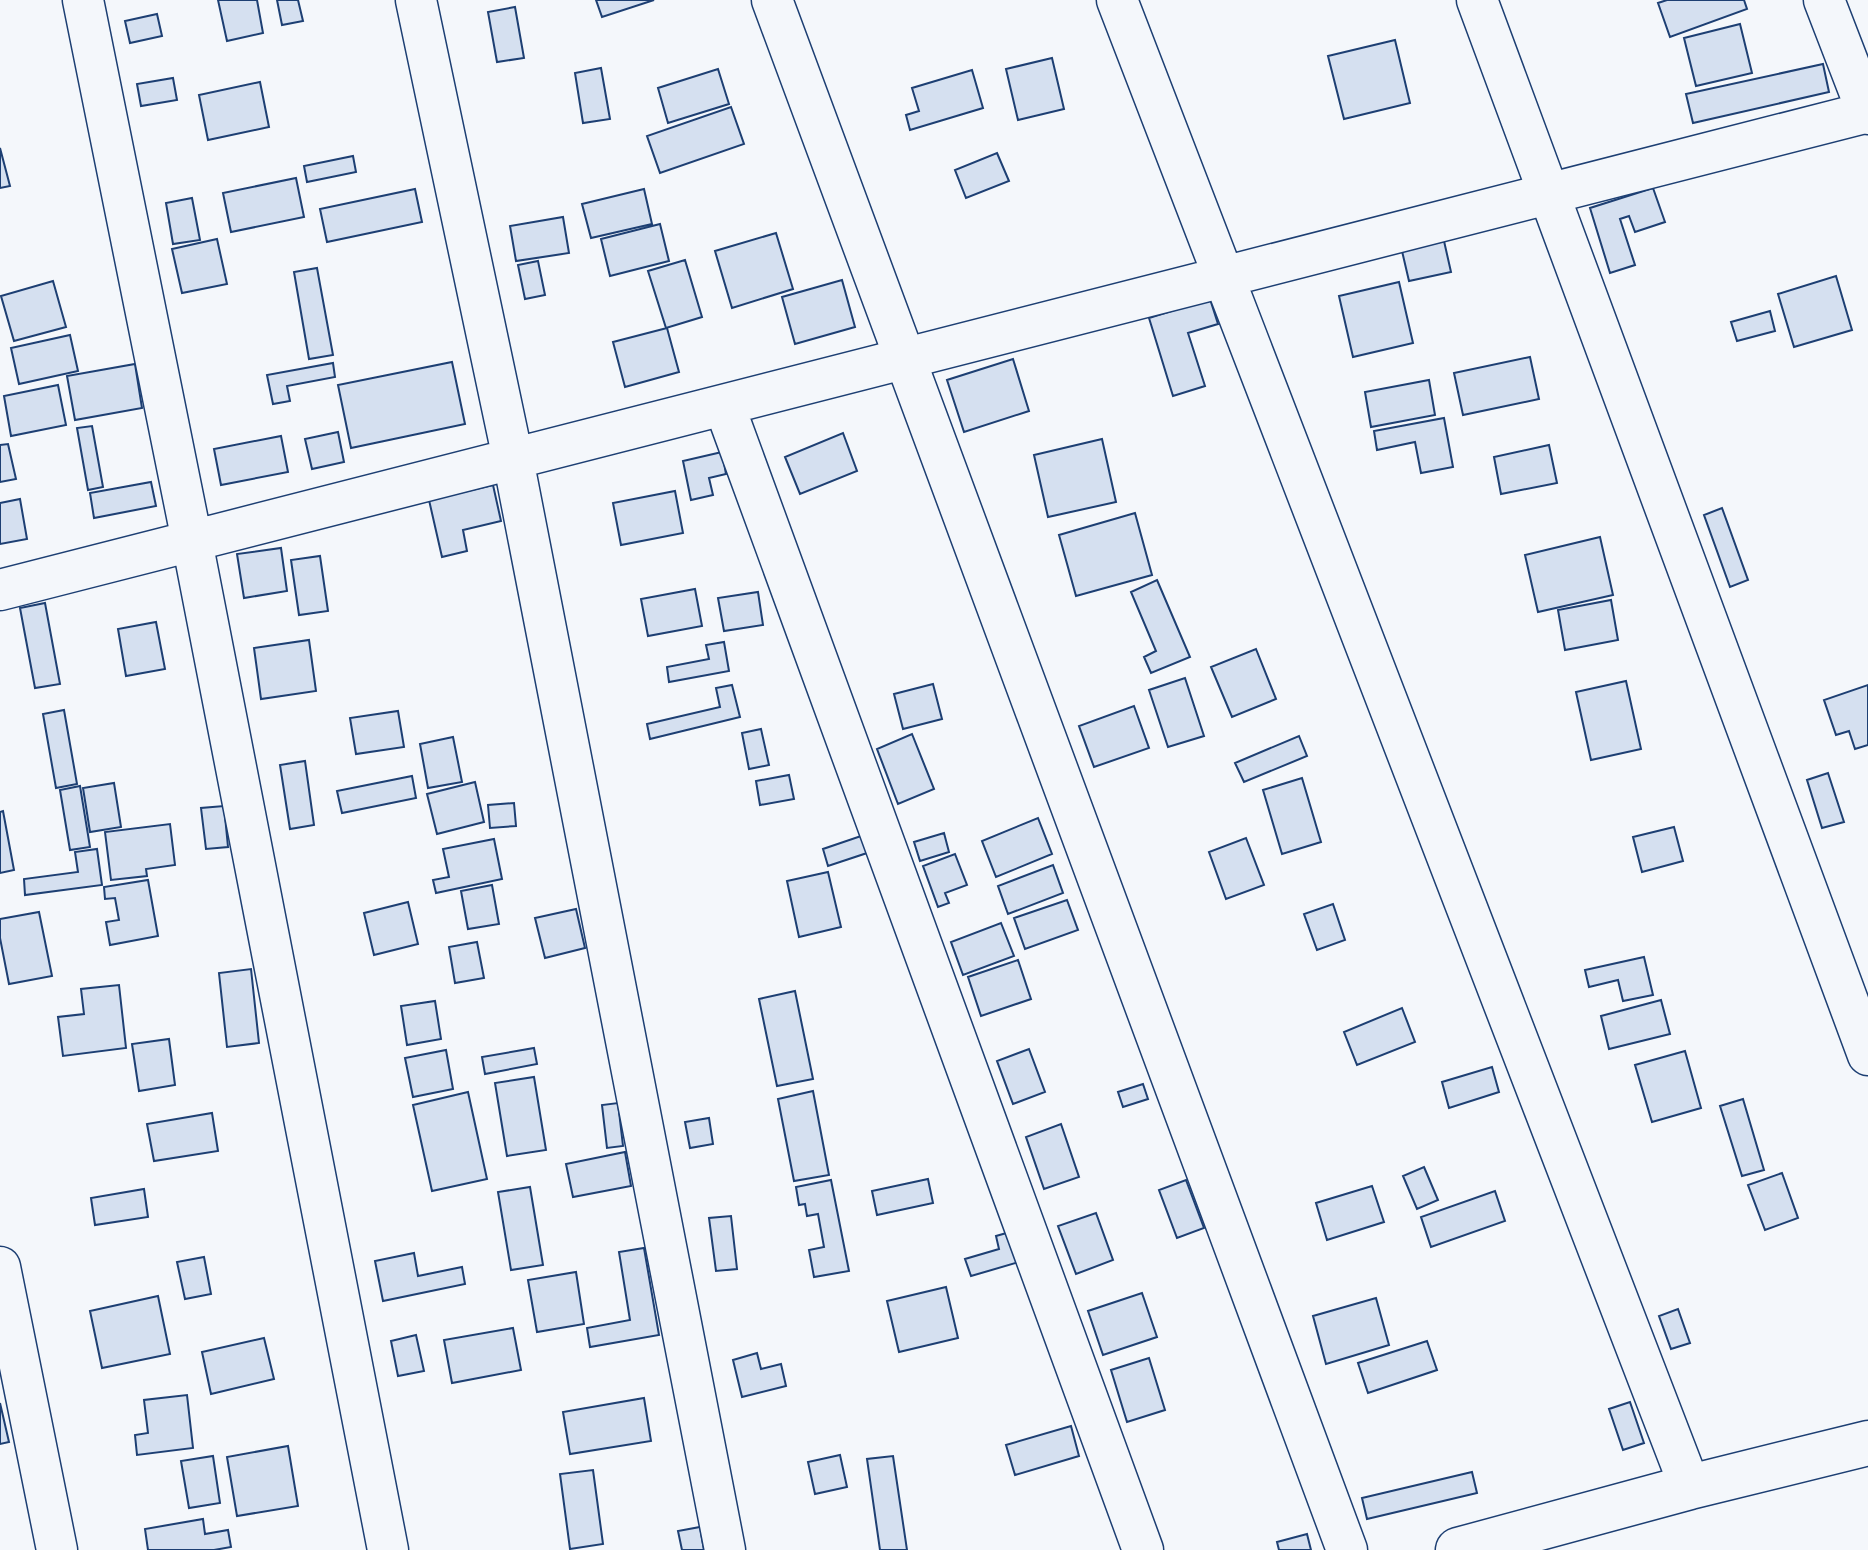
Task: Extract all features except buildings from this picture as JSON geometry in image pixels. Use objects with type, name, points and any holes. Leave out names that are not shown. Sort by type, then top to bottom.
[{"type":"main road","points":[[1458,1550],[1565,1537],[1690,1487],[1868,1443]]},
{"type":"street","points":[[83,0],[192,541],[388,1550]]},
{"type":"street","points":[[416,0],[513,459],[725,1550]]},
{"type":"street","points":[[772,0],[1347,1550]]},
{"type":"street","points":[[1117,0],[1690,1487]]},
{"type":"street","points":[[1477,0],[1868,1055]]},
{"type":"street","points":[[0,590],[1868,113],[1824,0]]},
{"type":"street","points":[[724,405],[1143,1550]]},
{"type":"street","points":[[0,1267],[57,1550]]}]
